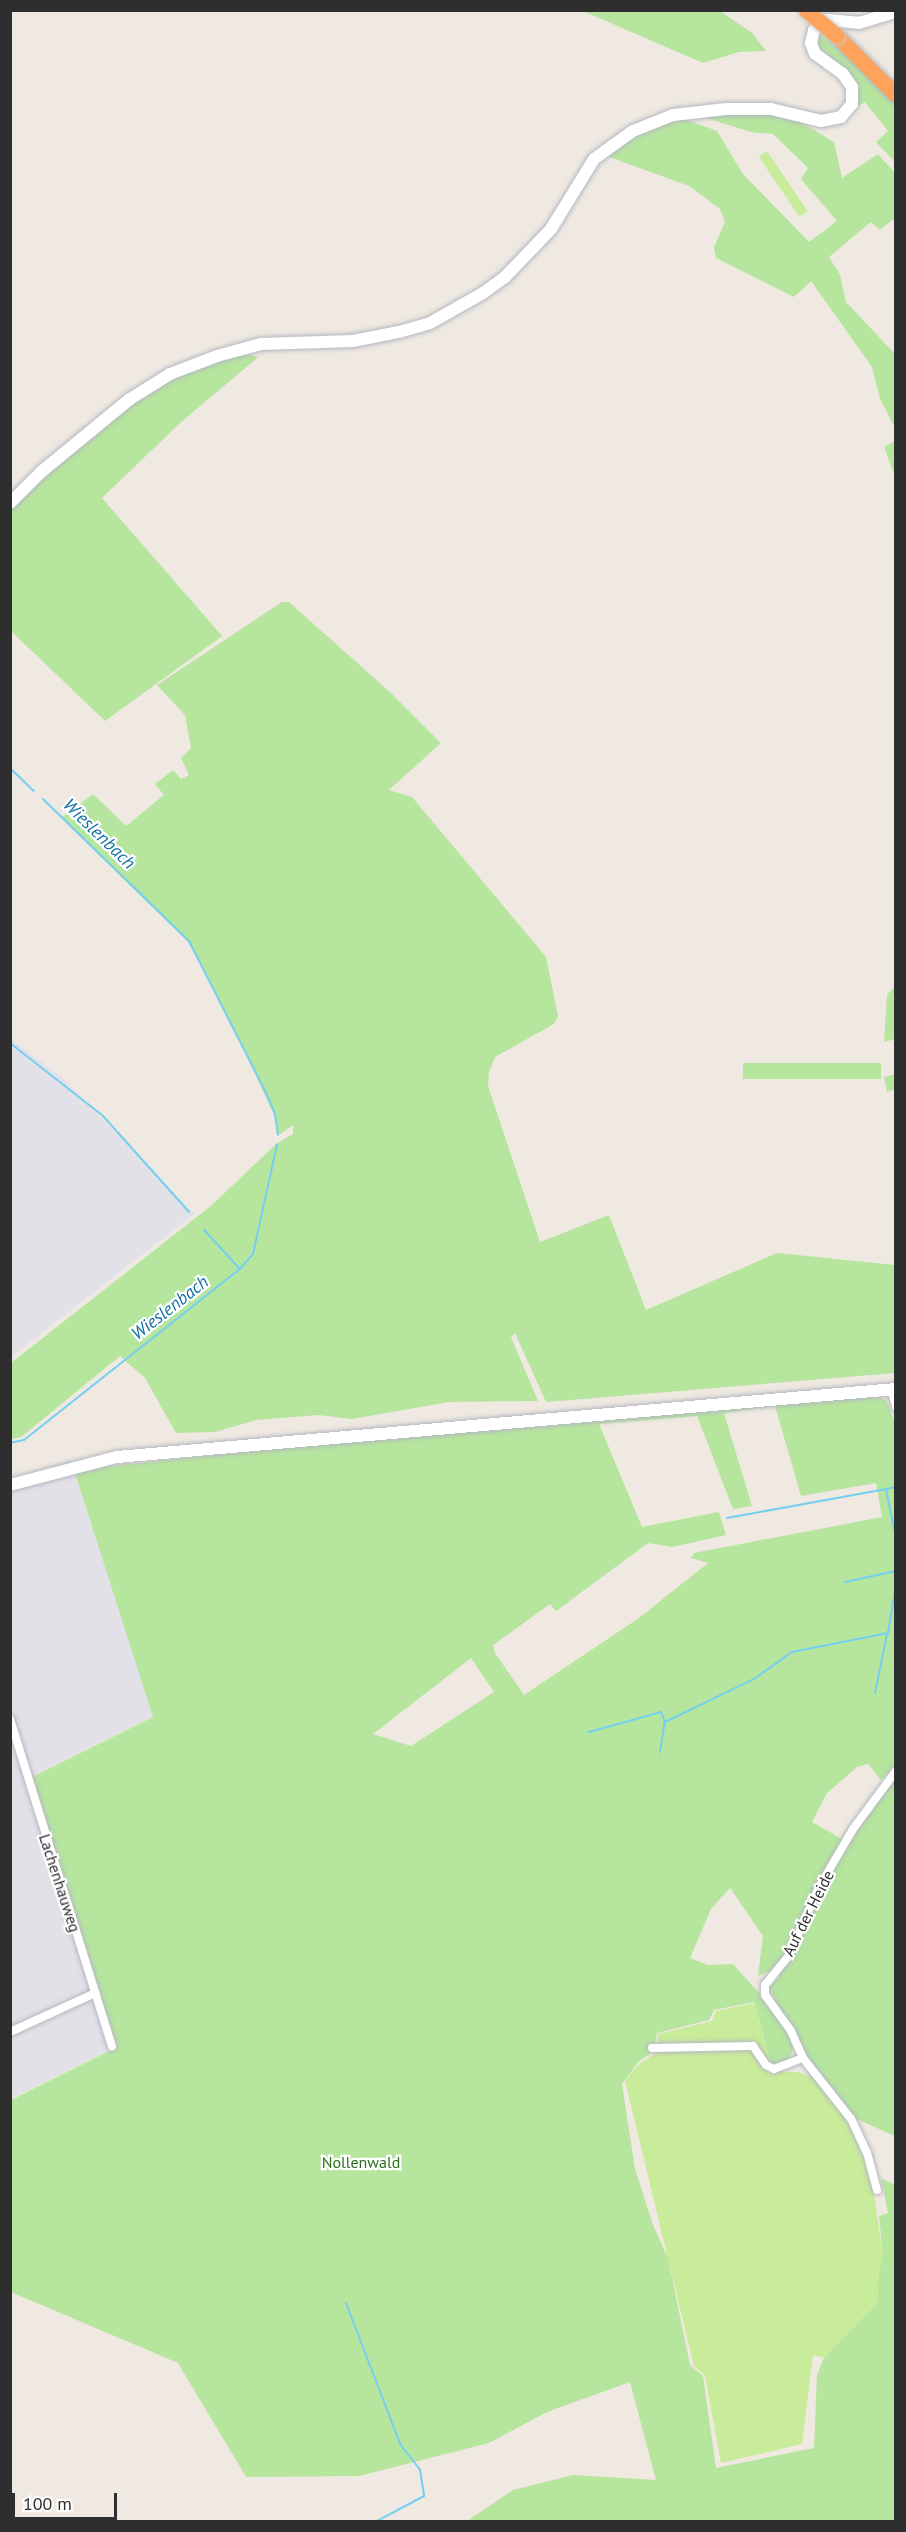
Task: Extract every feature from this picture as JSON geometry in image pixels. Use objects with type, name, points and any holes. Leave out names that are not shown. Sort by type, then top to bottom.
[{"type":"highway","points":[[806,10],[837,36],[896,95]]},
{"type":"street","points":[[10,503],[41,471],[152,384],[236,350],[312,341],[353,341],[399,332],[430,323],[483,293],[505,277],[551,229],[599,153],[633,131],[687,112],[751,108],[821,121],[841,117],[852,104],[852,87],[843,74],[815,54],[811,44],[814,30],[827,20],[859,23],[896,12]]},
{"type":"street","points":[[10,1485],[117,1457],[893,1389],[896,1407]]},
{"type":"street","name":"Lachenhauweg","points":[[10,1719],[112,2046]]},
{"type":"street","name":"Auf der Heide","points":[[877,2190],[851,2119],[803,2058],[791,2031],[765,1995],[765,1985],[788,1957],[819,1887],[853,1829],[896,1772]]},
{"type":"street","points":[[10,2032],[95,1993]]},
{"type":"street","points":[[652,2048],[753,2046],[766,2065],[774,2069],[803,2058]]},
{"type":"shaded area","points":[[11,1039],[63,1078],[194,1214],[11,1357]]},
{"type":"shaded area","points":[[70,1459],[154,1716],[30,1777],[116,2047],[11,2099],[11,1480]]},
{"type":"green space","points":[[583,11],[720,11],[752,33],[766,51],[739,52],[703,63]]},
{"type":"green space","points":[[818,28],[895,102],[895,162],[876,142],[888,131],[865,102],[855,108],[857,92],[816,47]]},
{"type":"green space","points":[[754,111],[797,120],[834,142],[842,178],[878,154],[895,173],[895,218],[880,230],[871,222],[829,257],[840,275],[846,302],[895,354],[895,428],[880,399],[872,367],[811,281],[794,297],[716,258],[714,247],[725,222],[720,209],[689,186],[604,155],[622,141],[679,117],[717,131],[743,174],[809,242],[837,221],[801,179],[808,168],[773,134],[751,132],[696,115]]},
{"type":"green space","points":[[767,151],[808,212],[800,217],[759,157]]},
{"type":"green space","points":[[241,352],[258,357],[179,424],[102,498],[222,636],[105,721],[11,631],[11,508],[31,485],[160,383]]},
{"type":"green space","points":[[895,441],[895,477],[884,447]]},
{"type":"green space","points":[[282,602],[289,602],[392,694],[441,743],[389,790],[412,797],[546,957],[558,1016],[554,1024],[495,1057],[489,1073],[488,1086],[540,1242],[609,1215],[646,1310],[777,1253],[895,1265],[895,1373],[546,1402],[515,1333],[511,1337],[538,1401],[449,1402],[352,1419],[318,1415],[256,1420],[215,1432],[176,1433],[145,1378],[120,1356],[21,1437],[11,1439],[11,1363],[212,1205],[276,1144],[293,1134],[293,1125],[279,1135],[275,1117],[230,1020],[188,942],[61,818],[93,794],[126,826],[164,795],[155,784],[173,770],[181,779],[189,775],[181,758],[191,748],[185,715],[157,685]]},
{"type":"green space","points":[[895,986],[895,1039],[884,1042],[887,995]]},
{"type":"green space","points":[[743,1063],[881,1063],[881,1079],[743,1079]]},
{"type":"green space","points":[[895,1074],[895,1089],[887,1092],[884,1077]]},
{"type":"green space","name":"Nollenwald","points":[[874,1395],[886,1400],[896,1425],[895,1765],[881,1780],[868,1764],[857,1767],[827,1793],[812,1822],[842,1839],[791,1943],[850,1842],[895,1778],[895,2136],[850,2116],[812,2069],[769,1988],[780,1976],[771,1971],[758,1976],[763,1936],[730,1888],[711,1909],[690,1958],[708,1965],[733,1964],[768,2003],[789,2033],[793,2051],[784,2065],[772,2067],[754,2002],[714,2010],[709,2020],[657,2033],[653,2052],[639,2061],[622,2084],[635,2169],[653,2225],[668,2258],[690,2365],[703,2376],[716,2468],[814,2448],[817,2375],[824,2358],[878,2302],[877,2282],[883,2254],[879,2216],[888,2213],[881,2178],[895,2185],[895,2521],[467,2521],[513,2490],[573,2475],[656,2480],[630,2382],[547,2412],[489,2443],[359,2476],[246,2477],[178,2363],[11,2292],[11,2100],[117,2047],[32,1777],[153,1717],[74,1470],[382,1437]],"holes":[[[775,1406],[801,1496],[876,1483],[882,1517],[694,1553],[691,1558],[708,1563],[639,1618],[524,1695],[495,1653],[493,1645],[550,1604],[556,1611],[648,1543],[672,1547],[726,1535],[719,1512],[642,1527],[599,1424],[697,1416],[733,1509],[752,1506],[724,1413]],[[471,1658],[494,1692],[411,1746],[373,1734]]]},
{"type":"green space","points":[[754,2003],[772,2067],[781,2066],[783,2072],[798,2072],[814,2078],[850,2123],[872,2180],[883,2254],[877,2282],[878,2302],[824,2358],[813,2355],[802,2444],[721,2463],[705,2376],[694,2366],[625,2081],[638,2065],[656,2053],[658,2034],[712,2021],[716,2011]]},
{"type":"waterway","name":"Wieslenbach","points":[[10,768],[34,791]]},
{"type":"waterway","name":"Wieslenbach","points":[[43,799],[189,941],[267,1095],[275,1114],[278,1135]]},
{"type":"waterway","points":[[10,1043],[103,1116],[189,1212]]},
{"type":"waterway","name":"Wieslenbach","points":[[10,1443],[24,1440],[240,1269],[253,1254],[277,1145]]},
{"type":"waterway","points":[[204,1230],[240,1269]]},
{"type":"waterway","points":[[896,1487],[886,1489],[896,1539]]},
{"type":"waterway","points":[[727,1518],[886,1489]]},
{"type":"waterway","points":[[845,1582],[896,1571]]},
{"type":"waterway","points":[[660,1752],[665,1722],[754,1679],[792,1652],[888,1633],[896,1584]]},
{"type":"waterway","points":[[875,1693],[887,1634]]},
{"type":"waterway","points":[[589,1732],[661,1712],[665,1722]]},
{"type":"waterway","points":[[346,2303],[400,2444],[420,2470],[424,2496],[375,2522]]}]
